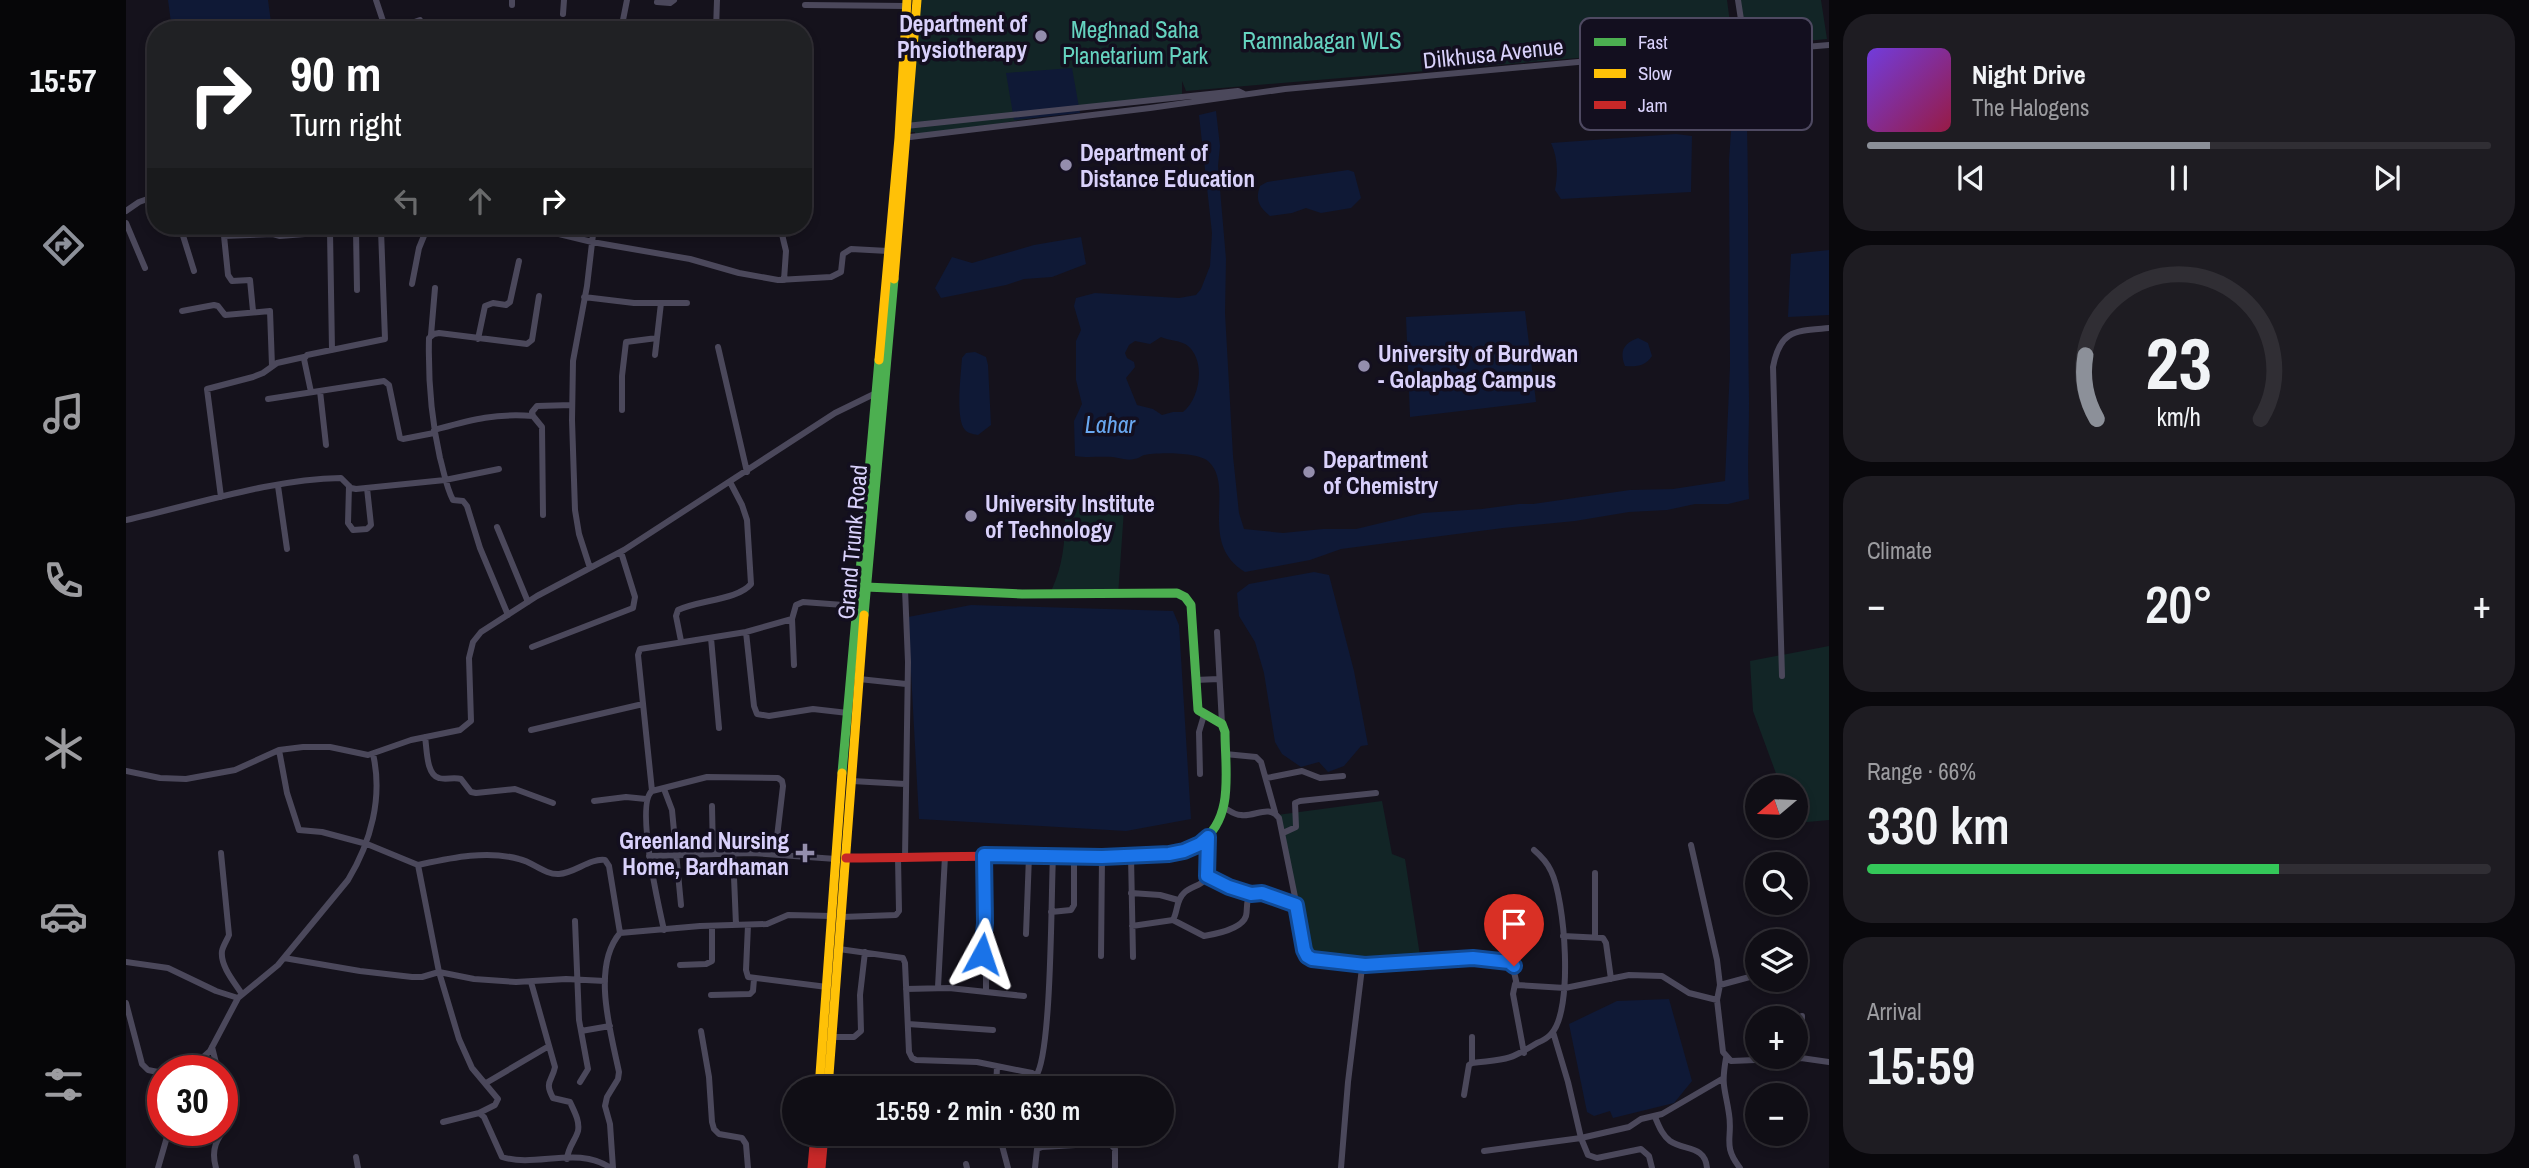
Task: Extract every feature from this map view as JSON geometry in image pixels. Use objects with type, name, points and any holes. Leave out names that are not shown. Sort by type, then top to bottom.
[{"type":"main road","name":"Grand Trunk Road","points":[[903,126],[917,0]]},
{"type":"main road","name":"Grand Trunk Road","points":[[820,1076],[827,987],[839,891],[848,713],[857,606],[903,138],[906,3]]},
{"type":"main road","name":"Grand Trunk Road","points":[[841,859],[852,781],[888,251],[903,138]]},
{"type":"main road","points":[[841,859],[984,855],[1102,857],[1184,851],[1208,837],[1222,819],[1225,808],[1225,732],[1222,724],[1198,710],[1191,605],[1185,597],[1177,593],[999,596],[866,587]]},
{"type":"main road","name":"Grand Trunk Road","points":[[829,1076],[839,949],[837,916]]},
{"type":"main road","points":[[812,1168],[814,1146]]},
{"type":"main road","points":[[821,1168],[823,1146]]},
{"type":"street","points":[[376,0],[383,21]]},
{"type":"street","points":[[564,0],[564,14]]},
{"type":"street","points":[[623,21],[627,0]]},
{"type":"street","points":[[657,2],[670,3],[674,0]]},
{"type":"street","points":[[716,21],[717,0]]},
{"type":"street","points":[[1738,0],[1741,18]]},
{"type":"street","points":[[805,5],[906,3]]},
{"type":"street","name":"Dilkhusa Avenue","points":[[903,138],[1238,91],[1244,94],[1580,62]]},
{"type":"street","name":"Dilkhusa Avenue","points":[[903,126],[1149,105]]},
{"type":"street","points":[[126,211],[147,199]]},
{"type":"street","points":[[126,223],[145,268]]},
{"type":"street","points":[[183,235],[194,271]]},
{"type":"street","points":[[248,235],[224,236],[229,279],[250,280],[253,311]]},
{"type":"street","points":[[330,235],[332,350]]},
{"type":"street","points":[[356,235],[357,290]]},
{"type":"street","points":[[221,497],[207,389],[253,377],[285,360],[381,342],[386,335],[381,235]]},
{"type":"street","points":[[412,284],[423,235]]},
{"type":"street","points":[[563,235],[676,256],[739,273],[785,280],[819,279],[838,275],[841,272],[843,254],[851,248],[888,251]]},
{"type":"street","points":[[590,568],[579,534],[575,510],[572,405],[573,361],[593,235]]},
{"type":"street","points":[[782,235],[786,251],[785,280]]},
{"type":"street","points":[[478,339],[485,306],[493,303],[506,305],[510,302],[519,261]]},
{"type":"street","points":[[435,288],[428,384],[434,431],[445,480],[453,500],[463,501],[467,506],[480,548],[508,615]]},
{"type":"street","points":[[430,335],[439,333],[515,344],[530,343],[539,296]]},
{"type":"street","points":[[584,297],[614,301],[687,303]]},
{"type":"street","points":[[655,355],[661,303]]},
{"type":"street","points":[[181,311],[214,305],[225,315],[267,310],[272,313],[272,366]]},
{"type":"street","points":[[1782,676],[1773,367],[1776,349],[1787,335],[1796,331],[1829,328]]},
{"type":"street","points":[[622,410],[625,342],[657,338]]},
{"type":"street","points":[[719,346],[747,472]]},
{"type":"street","points":[[304,357],[311,392]]},
{"type":"street","points":[[268,399],[384,381],[389,385],[400,438],[403,439],[485,416],[533,416]]},
{"type":"street","points":[[320,391],[326,445]]},
{"type":"street","points":[[126,771],[160,778],[186,779],[235,770],[279,750],[330,747],[364,755],[460,730],[471,721],[469,658],[472,642],[481,632],[528,602],[621,552],[835,414],[880,393]]},
{"type":"street","points":[[543,515],[542,427],[532,412],[537,406],[572,405]]},
{"type":"street","points":[[126,520],[221,497],[317,479],[341,478],[356,489],[445,480],[499,469]]},
{"type":"street","points":[[681,641],[676,616],[678,610],[738,593],[751,584],[747,520],[730,482]]},
{"type":"street","points":[[278,486],[287,549]]},
{"type":"street","points":[[349,486],[348,523],[350,527],[359,530],[368,529],[371,525],[367,488]]},
{"type":"street","points":[[497,527],[528,602]]},
{"type":"street","points":[[531,647],[633,608],[636,602],[621,552]]},
{"type":"street","points":[[612,1168],[610,1124],[605,1105],[619,1072],[605,981],[614,940],[620,933],[767,924],[788,915],[896,915],[899,911],[905,784],[905,589]]},
{"type":"street","points":[[794,665],[792,619],[796,605],[803,602],[857,606]]},
{"type":"street","points":[[664,930],[649,856],[646,799],[652,791],[638,655],[640,649],[746,632],[792,619]]},
{"type":"street","points":[[746,632],[757,714],[769,716],[813,709],[848,713]]},
{"type":"street","points":[[1217,632],[1222,724]]},
{"type":"street","points":[[711,638],[719,727]]},
{"type":"street","points":[[859,679],[906,684]]},
{"type":"street","points":[[1195,680],[1219,679]]},
{"type":"street","points":[[531,730],[643,704]]},
{"type":"street","points":[[1200,774],[1199,732],[1204,715]]},
{"type":"street","points":[[425,737],[430,769],[440,779],[461,779],[471,792],[515,789],[553,803]]},
{"type":"street","points":[[279,750],[287,793],[299,830],[322,832],[367,844],[418,865],[463,856],[499,855],[521,859],[550,873],[559,874],[605,860],[609,866],[620,933]]},
{"type":"street","points":[[204,1055],[212,1047],[240,996],[267,976],[284,958],[348,880],[367,844],[377,790],[373,754]]},
{"type":"street","points":[[1225,754],[1255,757],[1261,762],[1283,833],[1307,956],[1312,959],[1365,965],[1482,958],[1512,963],[1515,984],[1513,994],[1524,1053]]},
{"type":"street","points":[[1266,778],[1302,771],[1320,778],[1343,776]]},
{"type":"street","points":[[652,791],[707,777],[782,780],[775,854]]},
{"type":"street","points":[[852,781],[905,784]]},
{"type":"street","points":[[664,789],[672,810],[681,905]]},
{"type":"street","points":[[1283,833],[1296,827],[1295,803],[1376,793]]},
{"type":"street","points":[[594,801],[616,797],[646,799]]},
{"type":"street","points":[[712,806],[713,854]]},
{"type":"street","points":[[1225,808],[1245,816],[1275,812]]},
{"type":"street","points":[[1172,920],[1178,900],[1184,892],[1204,881],[1207,876],[1208,837]]},
{"type":"street","points":[[1692,845],[1717,960],[1720,985],[1717,1000],[1726,1058],[1722,1079],[1729,1113],[1729,1151],[1740,1168]]},
{"type":"street","points":[[1472,1063],[1508,1060],[1524,1053],[1553,1032],[1562,1012],[1565,988],[1563,936],[1554,878],[1546,862],[1534,850]]},
{"type":"street","points":[[221,853],[229,935],[222,956],[240,996]]},
{"type":"street","points":[[649,856],[733,853],[841,859]]},
{"type":"street","points":[[733,853],[736,925]]},
{"type":"street","points":[[984,855],[985,923],[982,954],[986,991]]},
{"type":"street","points":[[938,987],[945,856]]},
{"type":"street","points":[[1026,934],[1029,856]]},
{"type":"street","points":[[839,949],[903,958],[909,1052],[912,1058],[977,1062],[1036,1076],[1041,1065],[1047,1012],[1053,856]]},
{"type":"street","points":[[1131,856],[1133,957]]},
{"type":"street","points":[[1051,912],[1071,910],[1074,905],[1074,857]]},
{"type":"street","points":[[1101,956],[1102,857]]},
{"type":"street","points":[[418,865],[439,972],[465,1055],[472,1068],[495,1093],[497,1102],[479,1113],[443,1122]]},
{"type":"street","points":[[1595,873],[1595,937]]},
{"type":"street","points":[[1207,876],[1221,884],[1251,894],[1262,893],[1296,905]]},
{"type":"street","points":[[1131,893],[1178,900]]},
{"type":"street","points":[[1132,926],[1172,920],[1198,934],[1213,934],[1244,921],[1247,899],[1251,894]]},
{"type":"street","points":[[575,921],[581,1031],[588,1069],[580,1082]]},
{"type":"street","points":[[748,925],[748,977],[827,987]]},
{"type":"street","points":[[680,965],[706,964],[712,961],[712,926]]},
{"type":"street","points":[[1563,936],[1603,938],[1611,979]]},
{"type":"street","points":[[832,1037],[854,1037],[861,1031],[860,995],[864,952]]},
{"type":"street","points":[[284,958],[359,971],[422,978],[439,972],[474,979],[531,982],[577,979],[605,981]]},
{"type":"street","points":[[126,962],[168,968],[216,991],[240,996]]},
{"type":"street","points":[[1341,1168],[1348,1082],[1362,968],[1365,965]]},
{"type":"street","points":[[1515,984],[1565,988],[1629,975],[1662,976],[1689,993],[1717,1000]]},
{"type":"street","points":[[1720,985],[1745,978]]},
{"type":"street","points":[[711,995],[750,994],[753,991],[754,979]]},
{"type":"street","points":[[531,982],[555,1068],[548,1082],[550,1092],[553,1098],[570,1102],[578,1126],[567,1159]]},
{"type":"street","points":[[906,989],[938,987],[1024,996]]},
{"type":"street","points":[[126,1003],[142,1064],[147,1069]]},
{"type":"street","points":[[908,1024],[993,1030]]},
{"type":"street","points":[[581,1031],[610,1026]]},
{"type":"street","points":[[701,1031],[714,1129],[719,1134],[742,1138],[746,1144],[748,1168]]},
{"type":"street","points":[[1553,1032],[1586,1152],[1597,1158],[1641,1149],[1649,1156],[1652,1168]]},
{"type":"street","points":[[1464,1095],[1472,1063],[1472,1037]]},
{"type":"street","points":[[486,1083],[549,1046]]},
{"type":"street","points":[[212,1047],[214,1055]]},
{"type":"street","points":[[1726,1058],[1745,1062]]},
{"type":"street","points":[[1808,1059],[1829,1062]]},
{"type":"street","points":[[997,1067],[997,1076]]},
{"type":"street","points":[[1484,1151],[1581,1138],[1629,1127],[1644,1118],[1655,1117],[1722,1079]]},
{"type":"street","points":[[479,1113],[484,1117],[502,1157],[529,1162],[589,1158],[612,1168]]},
{"type":"street","points":[[1655,1117],[1668,1140],[1703,1154],[1707,1168]]},
{"type":"street","points":[[158,1168],[164,1146]]},
{"type":"street","points":[[214,1146],[216,1168]]},
{"type":"street","points":[[1002,1146],[1008,1168]]},
{"type":"street","points":[[1035,1168],[1037,1149],[1055,1146]]},
{"type":"street","points":[[1112,1146],[1115,1149],[1115,1168]]},
{"type":"street","points":[[356,1157],[358,1168]]},
{"type":"green space","points":[[917,0],[1727,0],[1729,18],[1580,18],[1580,58],[1186,91],[1182,81],[1182,94],[915,137],[915,132],[908,132]]},
{"type":"green space","points":[[1739,0],[1821,0],[1827,39],[1812,40],[1812,18],[1741,18]]},
{"type":"green space","points":[[1125,495],[1118,596],[1053,592],[1063,548],[1065,505],[1074,501]]},
{"type":"green space","points":[[1829,646],[1829,820],[1808,822],[1808,775],[1777,775],[1753,711],[1750,661]]},
{"type":"green space","points":[[1382,801],[1392,854],[1405,859],[1421,962],[1417,969],[1359,971],[1312,966],[1297,921],[1277,815]]},
{"type":"water","points":[[168,0],[268,0],[271,21],[171,21]]},
{"type":"water","points":[[1072,68],[1080,113],[1014,120],[1006,73]]},
{"type":"water","name":"Lahar","points":[[1216,111],[1226,259],[1225,313],[1233,456],[1239,513],[1244,529],[1283,533],[1356,529],[1423,513],[1533,504],[1630,490],[1673,489],[1725,481],[1730,366],[1731,130],[1747,130],[1749,499],[1728,504],[1695,504],[1667,510],[1629,512],[1341,549],[1310,560],[1245,572],[1231,560],[1223,546],[1219,485],[1216,472],[1208,461],[1177,453],[1150,454],[1129,460],[1075,456],[1074,421],[1082,404],[1076,380],[1076,341],[1081,330],[1074,306],[1076,298],[1095,293],[1179,298],[1196,295],[1201,289],[1210,266],[1212,233],[1199,115]],"holes":[[[1161,337],[1188,346],[1194,353],[1199,370],[1197,389],[1189,406],[1183,412],[1162,415],[1153,409],[1137,405],[1126,378],[1135,367],[1125,353],[1129,345],[1135,341],[1150,344]]]},
{"type":"water","points":[[1676,134],[1692,136],[1691,192],[1561,199],[1555,190],[1557,166],[1551,143]]},
{"type":"water","points":[[1348,170],[1354,172],[1361,198],[1351,208],[1321,213],[1306,208],[1270,216],[1259,203],[1260,186],[1267,182]]},
{"type":"water","points":[[1081,237],[1086,264],[1052,277],[1024,279],[941,298],[935,288],[952,257],[972,263],[1034,245]]},
{"type":"water","points":[[1829,250],[1829,315],[1788,317],[1791,254]]},
{"type":"water","points":[[1525,311],[1536,402],[1410,417],[1406,317]]},
{"type":"water","points":[[1638,338],[1648,343],[1652,356],[1640,365],[1625,366],[1624,348]]},
{"type":"water","points":[[975,352],[986,357],[988,365],[991,425],[978,435],[967,432],[963,427],[959,403],[962,358],[966,353]]},
{"type":"water","points":[[1314,572],[1329,575],[1354,671],[1368,745],[1361,746],[1344,766],[1328,772],[1319,762],[1301,767],[1282,754],[1275,742],[1264,673],[1255,642],[1239,616],[1237,593],[1249,584]]},
{"type":"water","points":[[971,605],[1173,611],[1179,625],[1191,819],[1126,831],[919,819],[908,617]]},
{"type":"water","points":[[1669,999],[1692,1081],[1674,1103],[1613,1118],[1610,1111],[1594,1116],[1587,1112],[1569,1024],[1617,1001]]},
{"type":"traffic: fast","points":[[864,615],[894,279]]},
{"type":"traffic: fast","points":[[842,773],[879,360]]},
{"type":"traffic: fast","points":[[866,587],[1022,594],[1177,593],[1185,597],[1191,605],[1198,710],[1222,724],[1225,732],[1226,793],[1223,807],[1219,821],[1200,843]]},
{"type":"traffic: slow","points":[[879,360],[899,138],[907,0]]},
{"type":"traffic: slow","points":[[894,279],[917,0]]},
{"type":"traffic: slow","points":[[829,1076],[864,615]]},
{"type":"traffic: slow","points":[[820,1076],[842,773]]},
{"type":"traffic: jam","points":[[846,858],[1008,856],[1134,859],[1181,851],[1200,843]]},
{"type":"traffic: jam","points":[[812,1168],[814,1146]]},
{"type":"traffic: jam","points":[[821,1168],[823,1146]]},
{"type":"place","name":"Department of Physiotherapy","points":[[1041,36]]},
{"type":"place","name":"Department of Distance Education","points":[[1066,165]]},
{"type":"place","name":"University of Burdwan - Golapbag Campus","points":[[1364,366]]},
{"type":"place","name":"Department of Chemistry","points":[[1309,472]]},
{"type":"place","name":"University Institute of Technology","points":[[971,516]]},
{"type":"place","name":"Greenland Nursing Home, Bardhaman","points":[[805,853]]},
{"type":"route","points":[[982,954],[985,923],[984,855],[1102,857],[1169,854],[1184,851],[1208,837],[1207,876],[1229,887],[1251,894],[1262,893],[1296,905],[1304,950],[1312,959],[1365,965],[1482,958],[1509,962],[1514,966]]},
{"type":"park label","name":"Ramnabagan WLS","points":[[1322,40]]},
{"type":"park label","name":"Meghnad Saha Planetarium Park","points":[[1135,42]]}]
